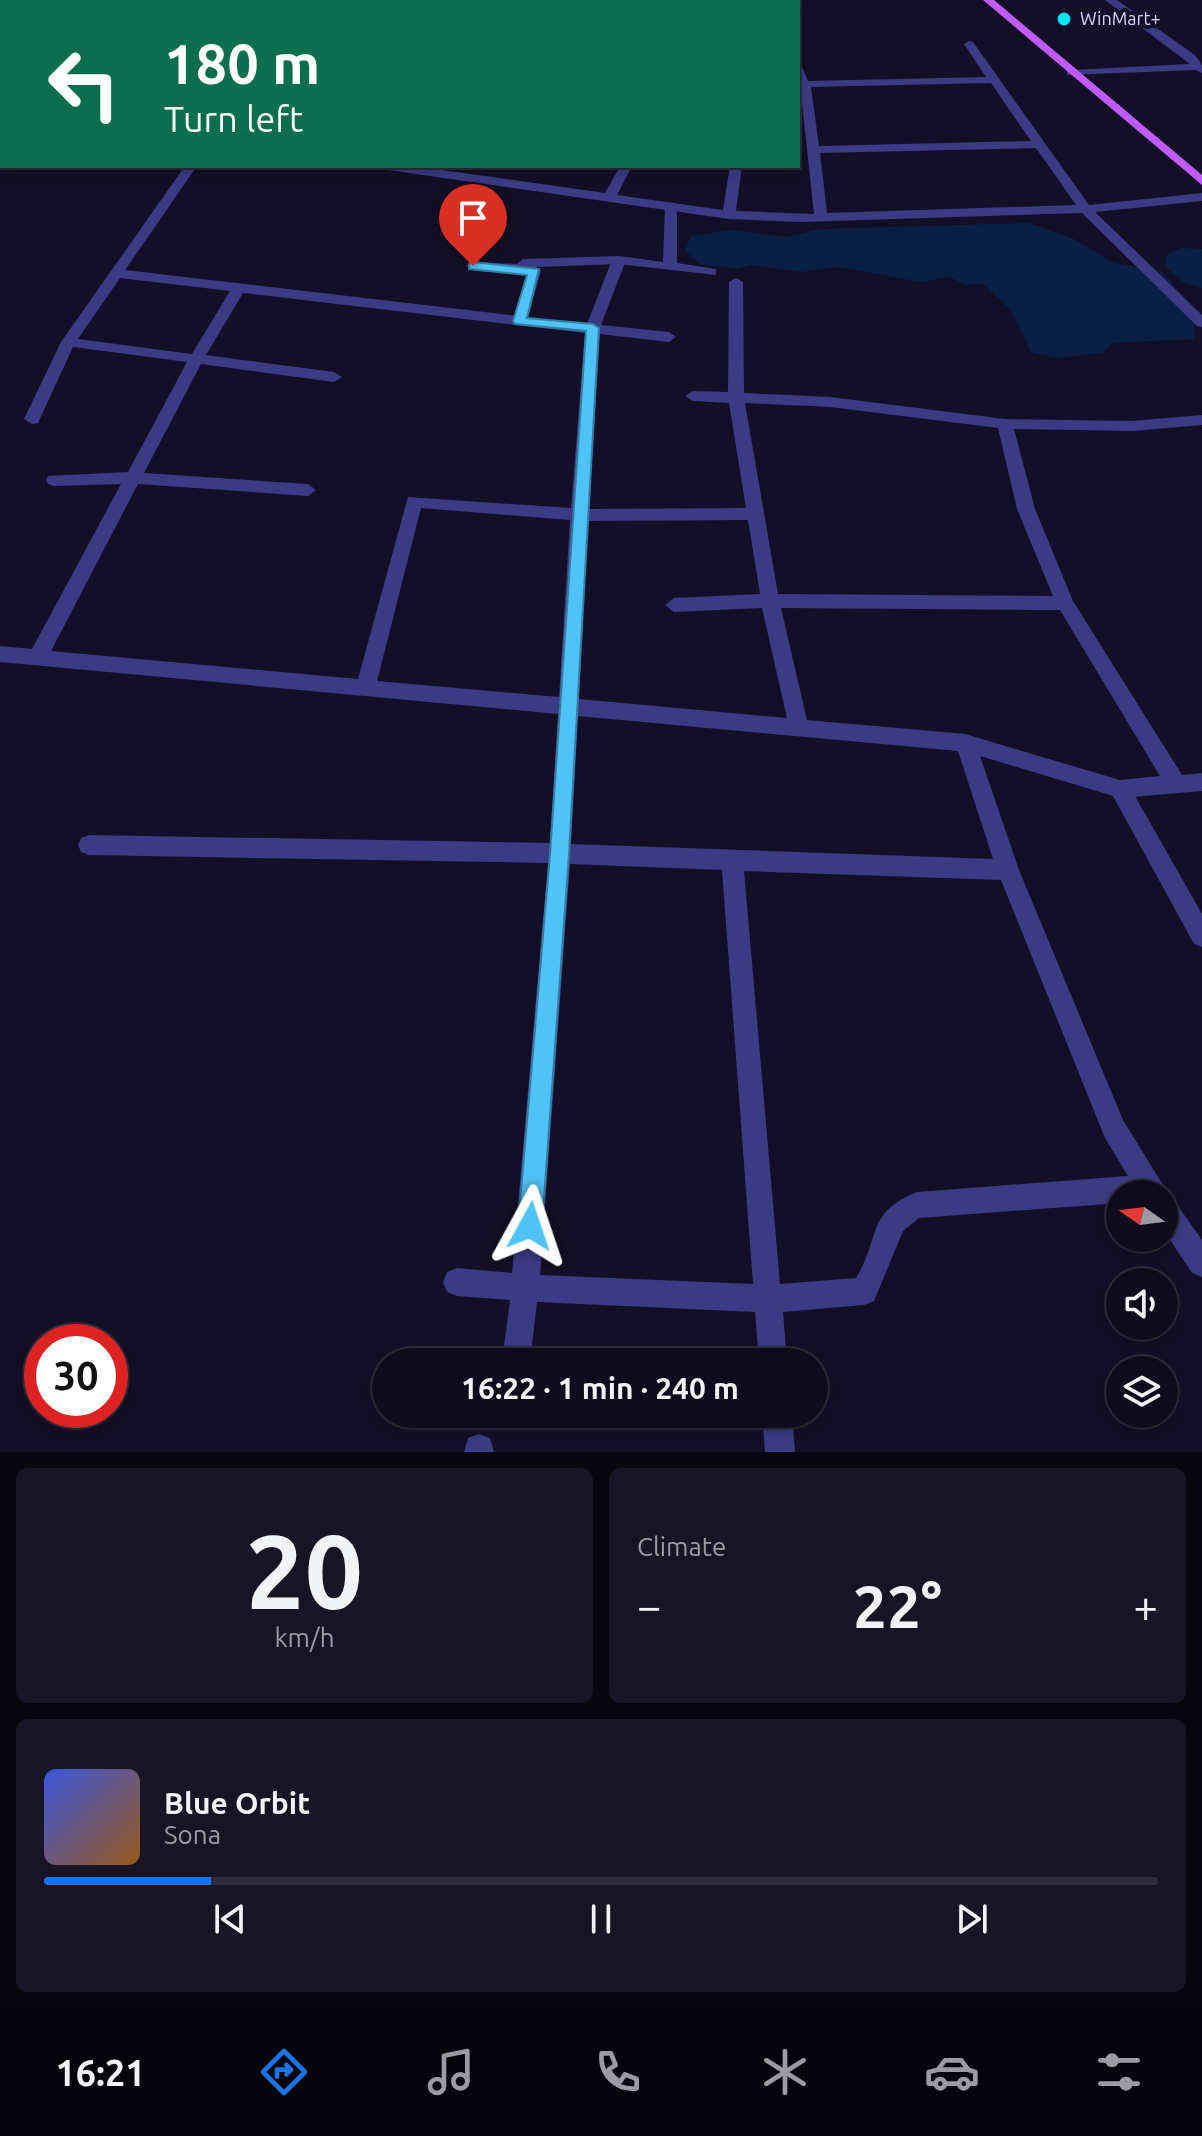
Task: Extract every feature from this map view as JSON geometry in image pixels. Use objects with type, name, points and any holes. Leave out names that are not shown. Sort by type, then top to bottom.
[{"type":"main road","points":[[988,0],[1202,181]]},
{"type":"street","points":[[1110,0],[1191,57],[1201,68]]},
{"type":"street","points":[[969,44],[1085,209],[1202,323]]},
{"type":"street","points":[[1071,73],[1201,68]]},
{"type":"street","points":[[800,74],[804,84],[821,217]]},
{"type":"street","points":[[804,84],[993,80]]},
{"type":"street","points":[[811,150],[1038,144]]},
{"type":"street","points":[[32,419],[68,342],[190,168]]},
{"type":"street","points":[[402,168],[729,215],[821,217],[1085,209],[1202,197]]},
{"type":"street","points":[[610,197],[625,168]]},
{"type":"street","points":[[729,215],[736,168]]},
{"type":"street","points":[[670,267],[671,206]]},
{"type":"street","points":[[518,1348],[560,854],[593,328],[619,260]]},
{"type":"street","points":[[520,321],[534,271],[523,263],[619,260],[711,272]]},
{"type":"street","points":[[473,266],[531,269]]},
{"type":"street","points":[[117,273],[669,337]]},
{"type":"street","points":[[736,282],[736,398],[770,601],[799,728]]},
{"type":"street","points":[[38,657],[196,359],[239,288]]},
{"type":"street","points":[[68,342],[334,377]]},
{"type":"street","points":[[693,396],[830,402],[1005,424],[1132,426],[1202,420]]},
{"type":"street","points":[[1005,424],[1026,509],[1065,603],[1177,785]]},
{"type":"street","points":[[54,480],[134,478],[308,490]]},
{"type":"street","points":[[365,688],[414,501],[579,515],[755,514]]},
{"type":"street","points":[[674,605],[770,601],[1065,603]]},
{"type":"street","points":[[0,654],[965,743],[1120,789],[1202,782]]},
{"type":"street","points":[[965,743],[1008,870],[1114,1129],[1146,1180]]},
{"type":"street","points":[[1120,789],[1202,936]]},
{"type":"street","points":[[89,845],[732,858],[1008,870]]},
{"type":"street","points":[[732,858],[772,1348]]},
{"type":"street","points":[[457,1282],[768,1299],[864,1291],[875,1277],[898,1216],[917,1205],[1106,1199]]},
{"type":"street","points":[[1178,1229],[1202,1263]]},
{"type":"street","points":[[778,1428],[780,1452]]},
{"type":"water","points":[[1029,223],[1074,239],[1114,263],[1161,271],[1194,319],[1195,339],[1112,343],[1103,353],[1057,358],[1031,352],[1010,309],[983,284],[965,285],[950,277],[921,282],[838,267],[802,272],[750,265],[738,269],[700,264],[685,251],[691,236],[731,230],[786,237],[820,229]]},
{"type":"water","points":[[1181,248],[1202,249],[1202,288],[1183,282],[1165,266],[1167,254]]},
{"type":"place","name":"WinMart+","points":[[1064,19]]},
{"type":"route","points":[[473,266],[534,271],[520,321],[593,328],[587,375],[560,854],[530,1226]]}]
